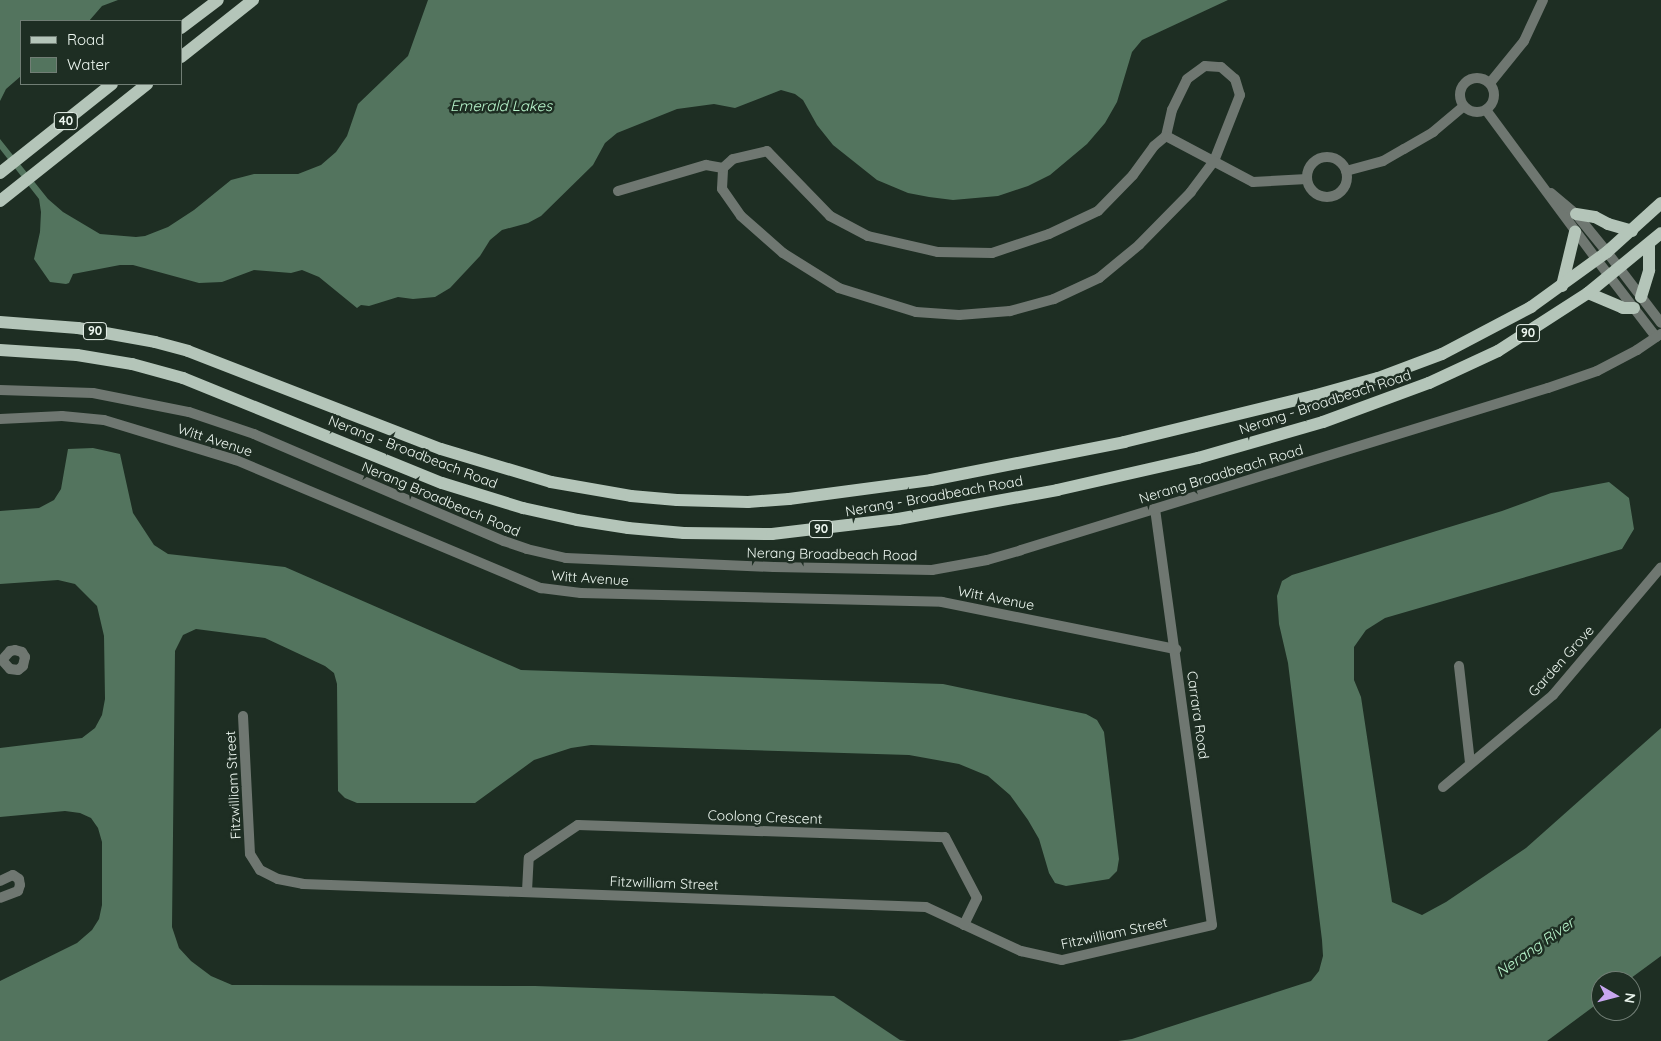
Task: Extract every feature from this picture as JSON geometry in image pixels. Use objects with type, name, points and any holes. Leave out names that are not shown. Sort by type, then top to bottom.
[{"type":"main road","points":[[182,27],[218,0]]},
{"type":"main road","points":[[182,56],[253,0]]},
{"type":"main road","name":"40","points":[[2,171],[111,85]]},
{"type":"main road","name":"40","points":[[0,200],[146,85]]},
{"type":"main road","name":"Nerang - Broadbeach Road","points":[[0,322],[78,328],[155,342],[188,351],[441,449],[551,482],[631,496],[748,502],[825,496],[977,472],[1124,442],[1350,387],[1413,366],[1504,323],[1562,286],[1602,256],[1661,203]]},
{"type":"main road","points":[[1576,214],[1595,217],[1608,224],[1632,231]]},
{"type":"main road","points":[[1562,286],[1575,232]]},
{"type":"main road","name":"Nerang - Broadbeach Road","points":[[0,350],[77,355],[132,364],[176,376],[232,396],[442,482],[523,508],[577,520],[628,528],[684,533],[772,534],[898,519],[1057,490],[1198,458],[1282,435],[1397,396],[1464,367],[1527,334],[1615,273],[1661,233]]},
{"type":"main road","points":[[1641,297],[1649,270],[1649,244]]},
{"type":"main road","points":[[1588,293],[1623,308],[1634,308]]},
{"type":"street","points":[[1490,83],[1524,41],[1543,0]]},
{"type":"street","points":[[1205,66],[1221,67],[1235,79],[1240,95],[1214,161],[1191,192],[1139,245],[1099,278],[1054,299],[1010,311],[959,315],[916,312],[839,288],[782,253],[741,216],[722,189],[723,168],[733,160],[767,151],[830,216],[868,236],[938,252],[992,253],[1049,234],[1098,211],[1133,176],[1154,146],[1166,136],[1172,110],[1187,79],[1205,66]]},
{"type":"street","points":[[1480,78],[1490,83],[1494,90],[1494,98],[1486,110],[1474,112],[1464,106],[1460,94],[1466,81],[1480,78]]},
{"type":"street","points":[[1346,171],[1383,161],[1404,150],[1433,132],[1464,106]]},
{"type":"street","points":[[1486,110],[1575,232],[1602,256]]},
{"type":"street","points":[[1166,136],[1253,182],[1307,179]]},
{"type":"street","points":[[1323,157],[1338,160],[1346,171],[1345,186],[1340,192],[1327,197],[1314,192],[1307,179],[1311,164],[1323,157]]},
{"type":"street","points":[[618,191],[706,165],[723,168]]},
{"type":"street","points":[[1546,190],[1576,214],[1602,256]]},
{"type":"street","name":"Nerang Broadbeach Road","points":[[0,390],[93,393],[189,412],[254,434],[504,541],[548,555],[586,560],[879,570],[932,570],[987,560],[1574,379],[1620,360],[1659,336],[1634,308],[1615,273],[1602,256]]},
{"type":"street","name":"Nerang Broadbeach Road","points":[[1615,273],[1641,297],[1661,323]]},
{"type":"street","name":"Witt Avenue","points":[[0,419],[62,416],[104,420],[236,460],[541,588],[581,593],[942,602],[1176,649]]},
{"type":"street","name":"Carrara Road","points":[[1155,508],[1176,649],[1212,925]]},
{"type":"street","name":"Garden Grove","points":[[1443,787],[1470,762],[1553,695],[1661,567]]},
{"type":"street","points":[[1459,666],[1470,762]]},
{"type":"street","name":"Fitzwilliam Street","points":[[243,716],[250,854],[260,870],[278,879],[302,884],[926,907],[1021,952],[1062,960],[1212,925]]},
{"type":"street","name":"Coolong Crescent","points":[[527,891],[528,858],[578,825],[946,837],[977,898],[964,925]]},
{"type":"street","points":[[0,881],[13,875],[19,879],[20,885],[18,891],[0,898]]},
{"type":"water","points":[[0,0],[118,0],[102,6],[90,20],[20,20],[20,77],[6,89],[0,101]]},
{"type":"water","name":"Emerald Lakes","points":[[428,0],[1228,0],[1142,40],[1132,52],[1117,102],[1105,123],[1087,144],[1050,175],[1028,186],[998,196],[953,200],[929,197],[908,193],[877,180],[833,145],[817,125],[803,100],[795,94],[781,90],[735,108],[714,104],[677,109],[617,133],[605,143],[593,165],[541,216],[528,223],[502,230],[490,240],[480,256],[450,288],[435,297],[413,299],[398,297],[369,306],[361,305],[357,308],[319,277],[302,270],[291,273],[254,270],[222,282],[199,283],[133,265],[120,265],[73,274],[69,283],[66,284],[50,282],[34,259],[40,232],[41,212],[39,199],[0,149],[0,139],[48,199],[63,212],[100,234],[145,236],[168,227],[194,210],[231,180],[254,174],[298,174],[321,165],[336,152],[347,136],[358,104],[408,56]]},
{"type":"water","points":[[93,448],[120,454],[133,513],[154,545],[168,554],[285,567],[521,670],[943,684],[1086,714],[1097,720],[1104,732],[1119,859],[1117,871],[1109,879],[1066,886],[1055,883],[1049,873],[1039,839],[1010,795],[988,776],[959,764],[909,755],[591,745],[571,748],[534,760],[475,803],[357,803],[345,798],[338,791],[337,684],[334,673],[325,666],[265,638],[196,629],[183,635],[175,651],[172,927],[179,948],[191,961],[211,976],[232,985],[535,986],[834,996],[900,1040],[907,1041],[0,1041],[0,981],[77,943],[92,930],[99,919],[102,905],[102,842],[98,828],[91,818],[80,813],[65,811],[0,817],[0,748],[82,738],[95,728],[102,715],[105,699],[104,636],[97,606],[75,584],[58,580],[0,584],[0,511],[39,508],[54,500],[61,489],[68,449]]},
{"type":"water","name":"Nerang River","points":[[1609,482],[1629,498],[1634,529],[1622,549],[1385,618],[1366,630],[1354,647],[1354,680],[1361,697],[1392,902],[1422,915],[1446,902],[1526,848],[1661,728],[1661,956],[1641,971],[1591,971],[1591,1008],[1547,1041],[1118,1041],[1132,1039],[1311,981],[1319,971],[1323,956],[1322,940],[1288,663],[1279,624],[1277,596],[1282,581],[1292,575],[1502,511],[1551,493]]}]
